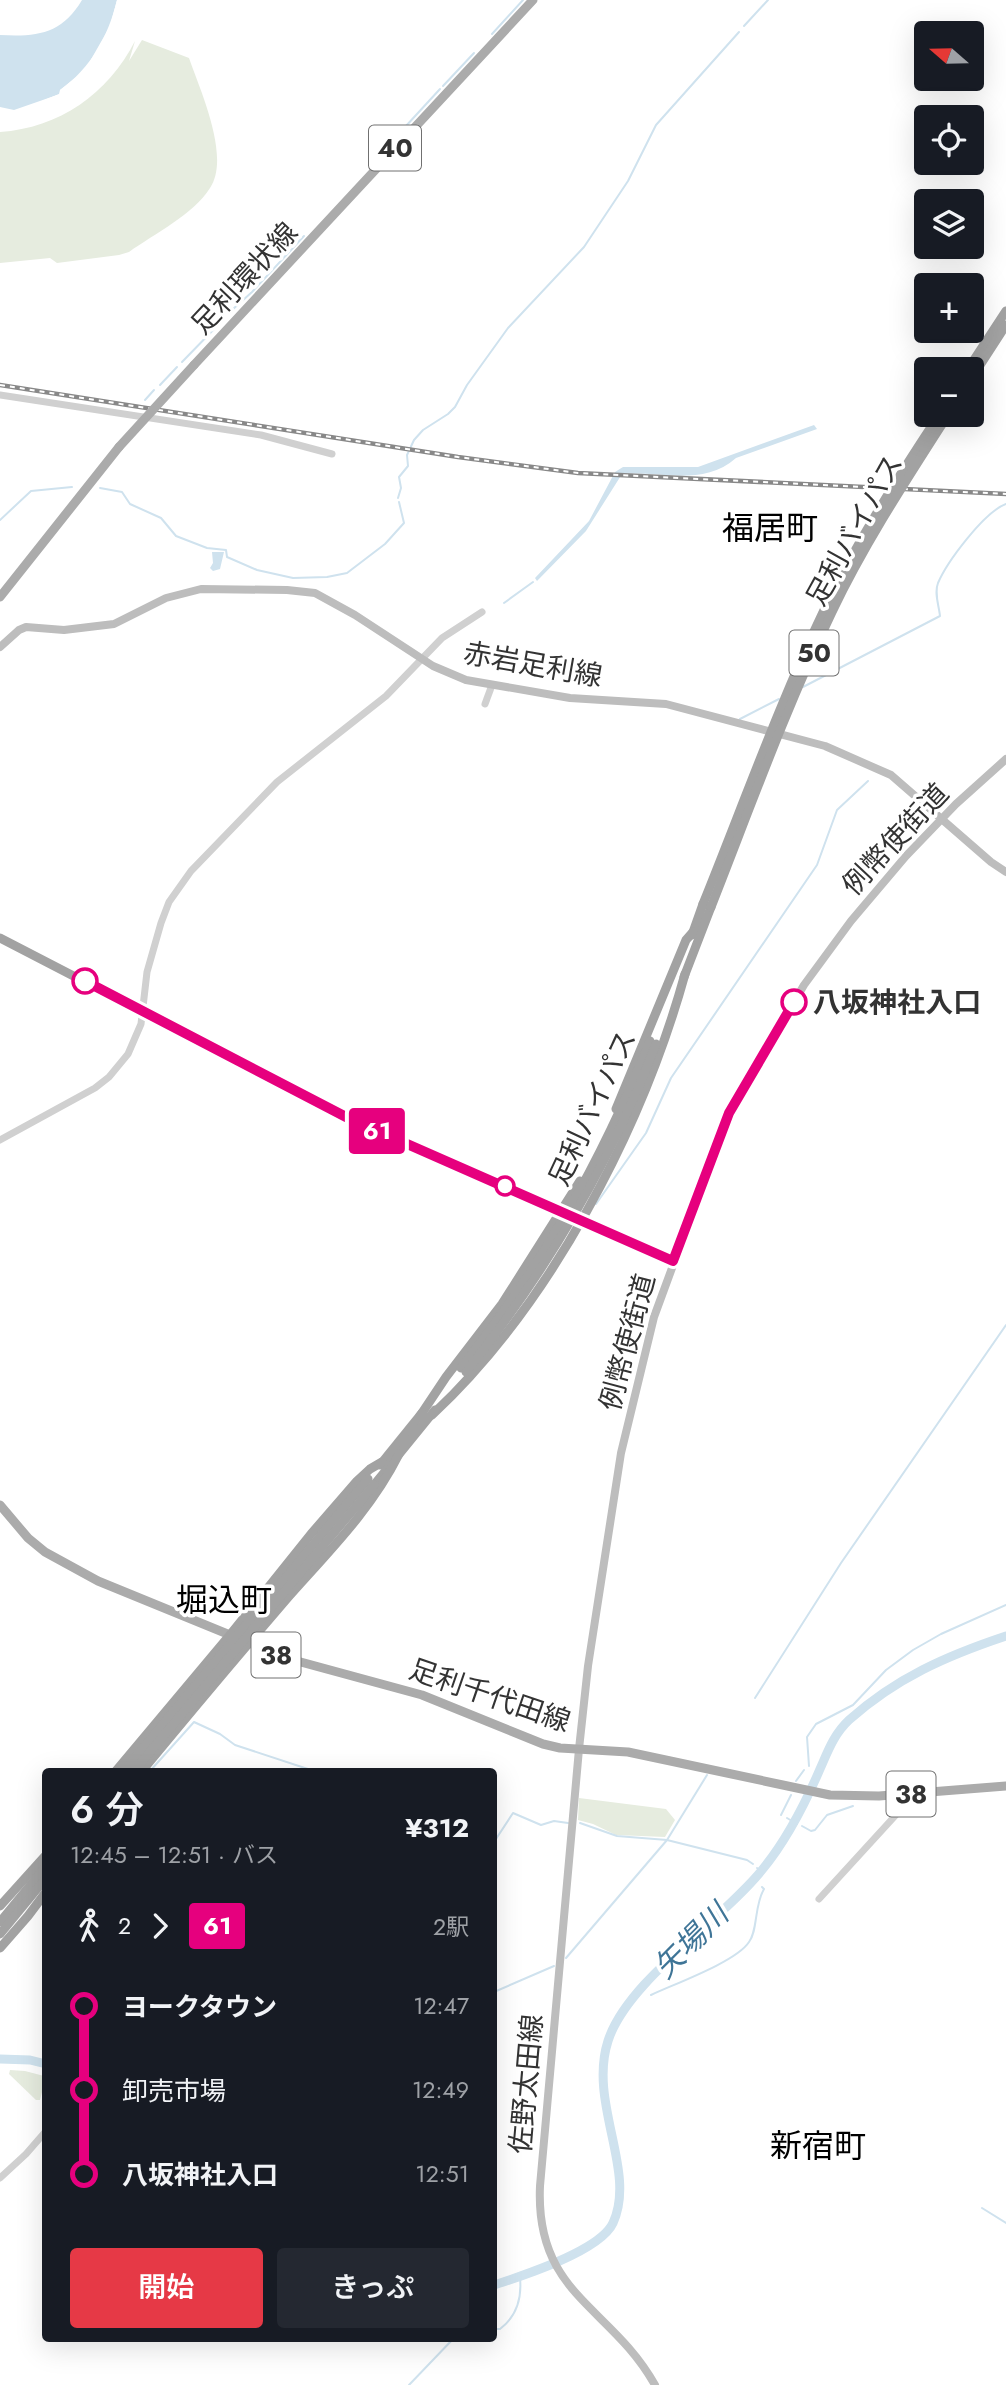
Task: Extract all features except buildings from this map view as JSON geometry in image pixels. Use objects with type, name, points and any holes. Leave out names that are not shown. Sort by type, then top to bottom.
[{"type":"highway","points":[[976,357],[1006,311]]},
{"type":"highway","points":[[984,359],[1006,325]]},
{"type":"highway","name":"足利バイパス","points":[[127,1768],[371,1482],[432,1415],[516,1296],[565,1219],[613,1128],[685,974],[707,905],[784,702],[826,607],[879,509],[931,427]]},
{"type":"highway","name":"足利バイパス","points":[[653,1042],[692,932],[707,905],[833,610],[885,513],[940,427]]},
{"type":"highway","name":"50","points":[[420,1416],[502,1304],[562,1210],[602,1139],[686,940],[692,932]]},
{"type":"highway","points":[[0,938],[348,1118],[562,1210],[580,1221]]},
{"type":"highway","name":"50","points":[[432,1415],[477,1370],[510,1328],[580,1221],[637,1106],[674,1015],[685,974]]},
{"type":"highway","name":"足利バイパス","points":[[136,1768],[371,1482],[382,1462],[420,1416],[464,1370]]},
{"type":"highway","name":"50","points":[[145,1768],[365,1510],[384,1483],[399,1454]]},
{"type":"highway","name":"50","points":[[119,1768],[311,1534],[357,1482],[382,1462]]},
{"type":"highway","points":[[0,1906],[42,1859]]},
{"type":"highway","points":[[0,1922],[42,1871]]},
{"type":"highway","points":[[0,1934],[42,1883]]},
{"type":"highway","points":[[0,1948],[42,1897]]},
{"type":"main road","name":"足利環状線","points":[[0,597],[119,447],[533,0]]},
{"type":"main road","name":"赤岩足利線","points":[[0,647],[26,627],[64,630],[114,624],[166,598],[201,589],[316,593],[421,659],[456,676],[570,698],[666,704],[701,711],[825,746],[891,775],[1006,872]]},
{"type":"main road","name":"例幣使街道","points":[[579,1749],[588,1666],[621,1453],[654,1317],[723,1125],[761,1055],[806,983],[851,921],[943,818],[1006,759]]},
{"type":"main road","name":"足利千代田線","points":[[0,1505],[28,1538],[63,1563],[98,1581],[302,1664],[374,1680],[422,1695],[542,1744],[628,1752],[817,1793],[853,1797],[1006,1786]]},
{"type":"main road","name":"佐野太田線","points":[[579,1749],[540,2195],[541,2229],[558,2269],[634,2355],[654,2385]]},
{"type":"street","points":[[0,395],[261,435],[332,454]]},
{"type":"street","points":[[0,1140],[88,1092],[105,1080],[132,1048],[142,1012],[152,948],[169,902],[180,884],[277,782],[386,696],[450,632],[482,612]]},
{"type":"street","points":[[485,704],[492,685]]},
{"type":"street","points":[[580,1221],[673,1261]]},
{"type":"street","points":[[819,1899],[905,1805],[906,1795]]},
{"type":"street","points":[[0,2178],[42,2136]]},
{"type":"shaded area","points":[[142,40],[189,58],[212,123],[217,159],[216,175],[210,188],[184,215],[129,252],[57,263],[50,258],[0,263],[0,132],[42,124],[80,105],[111,77],[135,41],[129,61]]},
{"type":"shaded area","points":[[579,1798],[666,1809],[675,1820],[665,1837],[616,1835],[578,1820]]},
{"type":"shaded area","points":[[10,2070],[42,2075],[40,2100],[36,2100],[9,2074]]},
{"type":"water","points":[[82,0],[117,0],[109,27],[89,62],[60,90],[60,94],[14,110],[0,107],[0,35],[37,34],[57,27]]},
{"type":"water","points":[[814,425],[817,429],[736,458],[710,472],[681,476],[622,474],[586,531],[537,581],[535,578],[589,521],[615,472],[623,467],[698,467]]},
{"type":"water","points":[[212,552],[224,552],[220,569],[213,571],[210,568],[213,563]]},
{"type":"pier","points":[[117,0],[121,0],[113,28],[88,72],[61,97],[15,113],[6,112],[22,109],[59,94],[60,90],[85,70],[110,26]]},
{"type":"waterway","points":[[492,34],[523,0]]},
{"type":"waterway","points":[[744,26],[768,0]]},
{"type":"waterway","points":[[398,498],[401,488],[399,477],[408,466],[407,455],[414,440],[423,430],[455,407],[467,385],[508,328],[584,247],[628,181],[656,125],[739,32]]},
{"type":"waterway","points":[[443,86],[474,53]]},
{"type":"waterway","points":[[371,164],[440,89]]},
{"type":"waterway","points":[[232,310],[304,236]]},
{"type":"waterway","points":[[182,362],[217,326]]},
{"type":"waterway","points":[[160,385],[177,367]]},
{"type":"waterway","points":[[145,400],[154,390]]},
{"type":"waterway","points":[[0,520],[31,491],[72,487]]},
{"type":"waterway","points":[[100,488],[122,492],[130,504],[161,518],[176,536],[207,548],[226,550],[227,557],[257,570],[293,578],[327,577],[347,573],[385,544],[404,523],[399,502]]},
{"type":"waterway","points":[[803,687],[940,616],[936,591],[943,574],[977,527],[1006,504]]},
{"type":"waterway","points":[[504,603],[533,582]]},
{"type":"waterway","points":[[740,719],[779,699]]},
{"type":"waterway","points":[[596,1204],[646,1133],[671,1078],[817,865],[837,810],[868,781]]},
{"type":"waterway","points":[[755,1698],[841,1563],[1006,1325]]},
{"type":"waterway","points":[[809,1766],[807,1737],[816,1724],[853,1705],[886,1670],[913,1650],[941,1634],[1006,1605]]},
{"type":"waterway","name":"矢場川","points":[[497,2284],[577,2253],[593,2243],[613,2223],[619,2203],[620,2181],[607,2112],[603,2064],[608,2041],[618,2019],[654,1974],[744,1890],[771,1859],[801,1809],[839,1731],[867,1705],[904,1680],[942,1660],[1006,1636]]},
{"type":"waterway","points":[[153,1768],[194,1722],[220,1734],[235,1745],[305,1768]]},
{"type":"waterway","points":[[796,1781],[804,1770]]},
{"type":"waterway","points":[[566,1958],[667,1840],[707,1775]]},
{"type":"waterway","points":[[781,1815],[791,1795]]},
{"type":"waterway","points":[[802,1826],[811,1831],[815,1830],[827,1815],[853,1806]]},
{"type":"waterway","points":[[497,1837],[513,1813],[541,1825],[554,1821],[568,1823]]},
{"type":"waterway","name":"矢場川","points":[[787,1818],[797,1824]]},
{"type":"waterway","points":[[580,1823],[617,1836],[667,1840],[747,1860],[753,1864]]},
{"type":"waterway","name":"矢場川","points":[[757,1868],[762,1871]]},
{"type":"waterway","points":[[651,1995],[718,1965],[742,1950],[754,1931],[764,1889],[762,1887]]},
{"type":"waterway","points":[[497,1991],[554,1966]]},
{"type":"waterway","name":"矢場川","points":[[0,2059],[42,2063]]},
{"type":"waterway","points":[[982,2208],[1006,2223]]},
{"type":"waterway","points":[[497,2329],[506,2324],[514,2313],[519,2300],[520,2278]]},
{"type":"waterway","points":[[409,2385],[450,2342]]},
{"type":"railway","points":[[0,385],[458,457],[578,473],[1006,494]]},
{"type":"bus line","name":"61","points":[[85,981],[348,1118],[673,1261],[723,1125],[794,1002]]},
{"type":"place","name":"八坂神社入口","points":[[794,1002]]},
{"type":"district","name":"福居町","points":[[770,528]]},
{"type":"district","name":"堀込町","points":[[224,1600]]},
{"type":"district","name":"新宿町","points":[[818,2146]]}]
